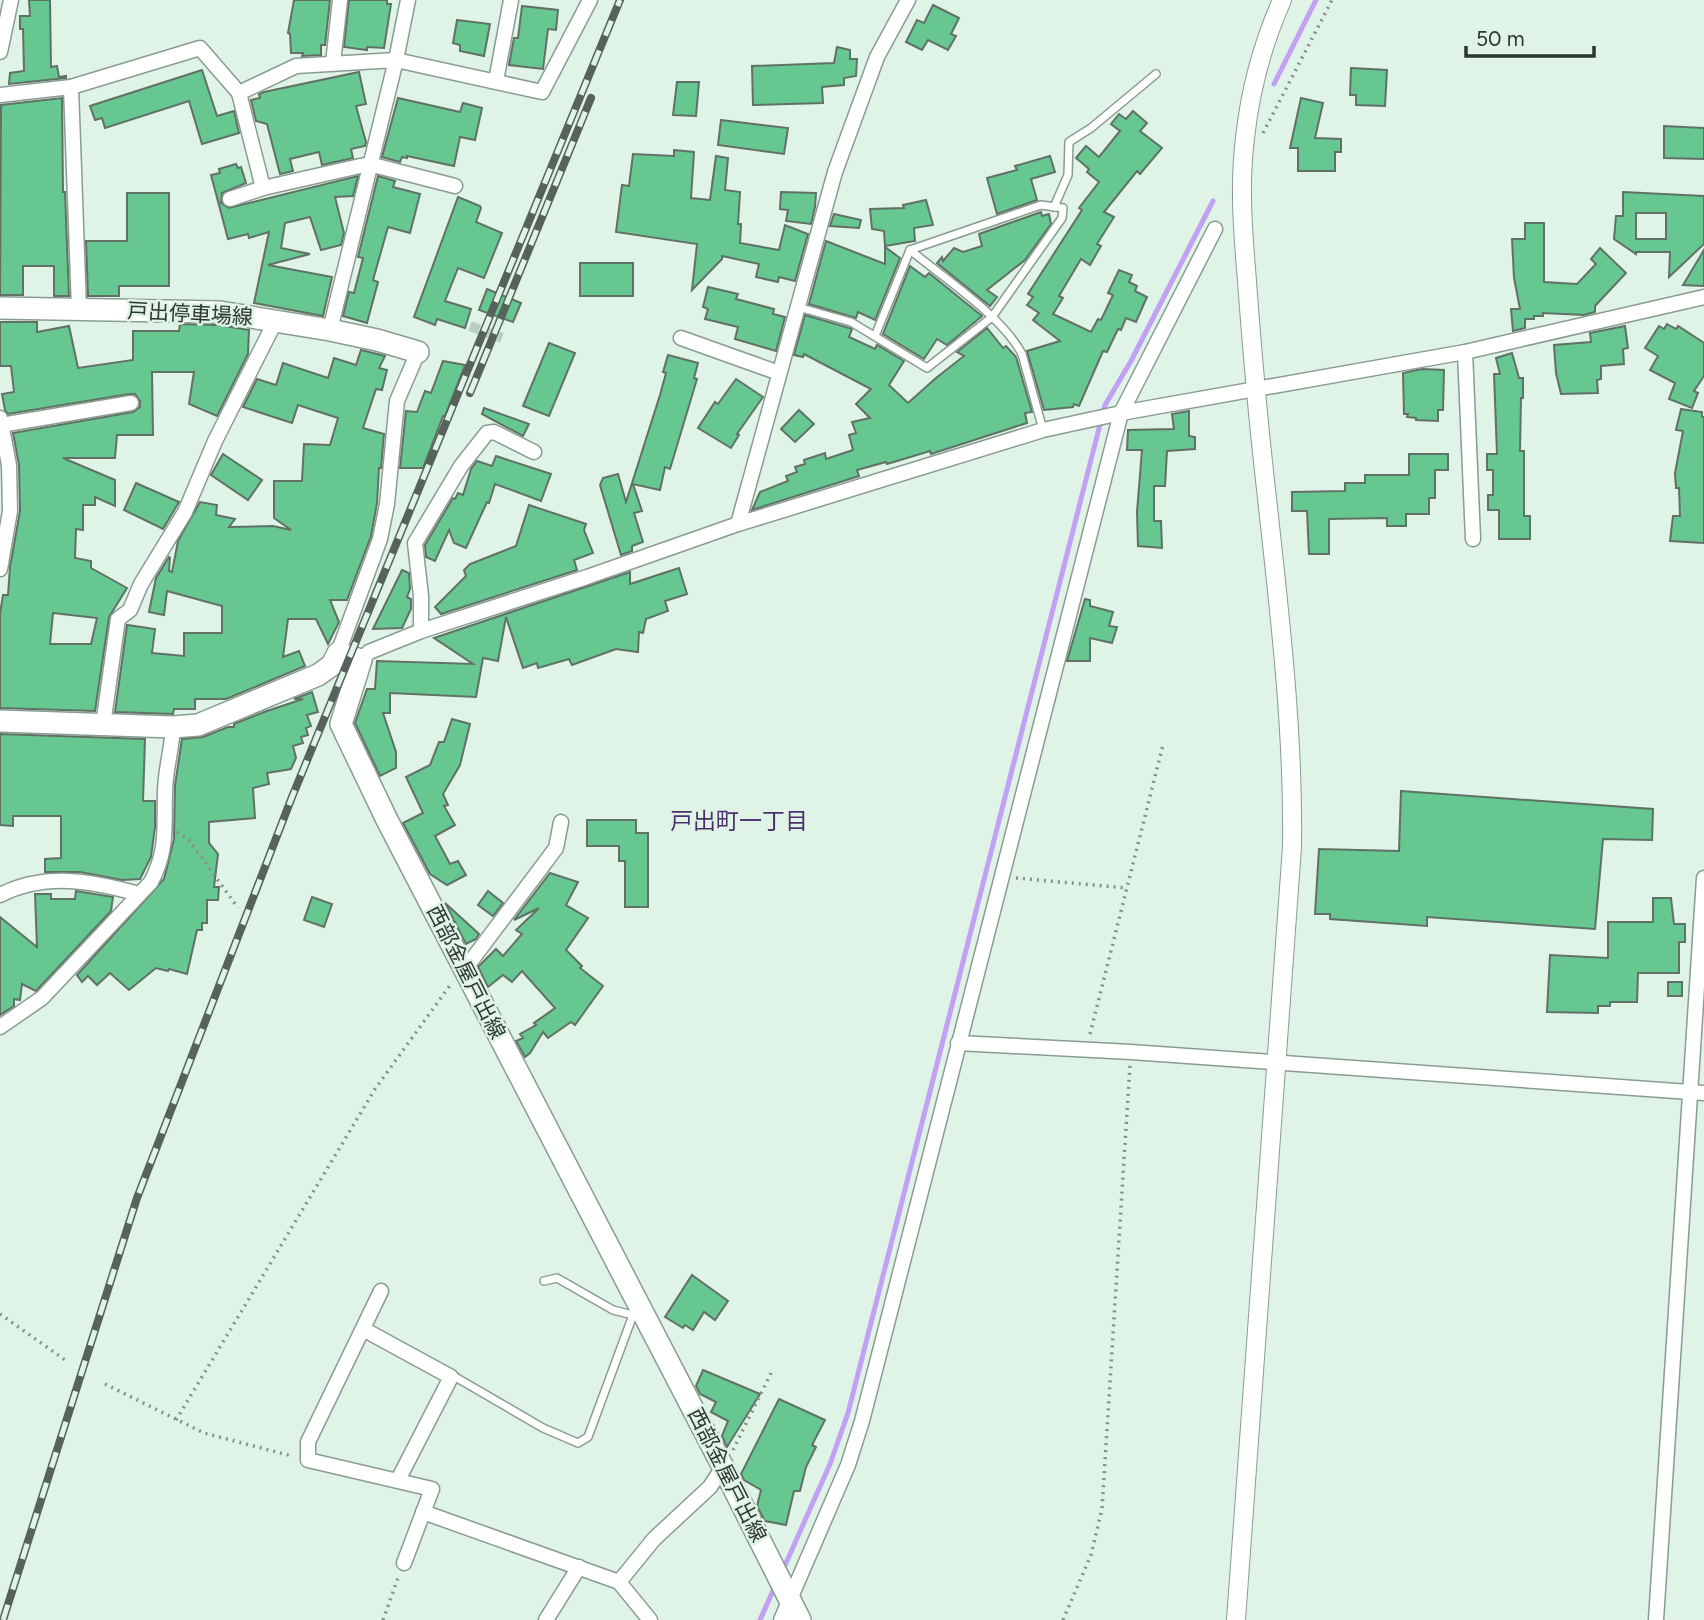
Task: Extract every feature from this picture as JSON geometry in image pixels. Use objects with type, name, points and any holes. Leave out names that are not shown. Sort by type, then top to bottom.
[{"type":"main road","name":"戸出停車場線","points":[[0,308],[220,312],[330,330],[418,352]]},
{"type":"main road","points":[[0,721],[173,727],[198,725],[318,675],[332,666],[338,653],[361,660]]},
{"type":"main road","name":"西部金屋戸出線","points":[[361,660],[341,724],[387,820],[468,972],[638,1313],[723,1466],[774,1565],[790,1608]]},
{"type":"street","points":[[0,52],[11,0]]},
{"type":"street","points":[[333,63],[340,0]]},
{"type":"street","points":[[330,330],[396,60],[408,0]]},
{"type":"street","points":[[496,81],[511,0]]},
{"type":"street","points":[[239,93],[296,66],[396,60],[542,92],[590,0]]},
{"type":"street","points":[[738,524],[835,172],[877,57],[908,0]]},
{"type":"street","points":[[1236,1620],[1292,847],[1293,791],[1289,718],[1255,391],[1242,215],[1245,139],[1254,86],[1271,26],[1282,0]]},
{"type":"street","points":[[0,95],[71,87],[200,48],[239,93],[263,188]]},
{"type":"street","points":[[71,87],[79,309]]},
{"type":"street","points":[[230,199],[263,188],[369,164],[455,186]]},
{"type":"street","points":[[790,1608],[848,1465],[862,1422],[1115,415],[1215,229]]},
{"type":"street","points":[[361,660],[369,652],[421,631],[738,524],[1043,430],[1465,352],[1704,297]]},
{"type":"street","points":[[103,725],[118,619],[130,610],[141,584],[185,512],[215,440],[276,320]]},
{"type":"street","points":[[681,338],[779,373]]},
{"type":"street","points":[[338,653],[380,539],[387,504],[397,401],[418,352]]},
{"type":"street","points":[[1465,352],[1473,539]]},
{"type":"street","points":[[0,569],[10,511],[9,466],[1,425],[131,402]]},
{"type":"street","points":[[421,631],[421,596],[415,543],[461,466],[487,433],[494,432],[534,452]]},
{"type":"street","points":[[0,1027],[42,998],[151,882],[161,864],[166,827],[165,789],[173,727]]},
{"type":"street","points":[[468,972],[556,848],[561,822]]},
{"type":"street","points":[[1656,1620],[1697,1092],[1704,878]]},
{"type":"street","points":[[0,895],[26,884],[71,880],[106,885],[139,894]]},
{"type":"street","points":[[958,1043],[1131,1052],[1697,1092]]},
{"type":"street","points":[[381,1292],[308,1443],[308,1460],[432,1489],[404,1563]]},
{"type":"street","points":[[363,1329],[451,1377],[398,1480]]},
{"type":"street","points":[[619,1581],[654,1539],[710,1487],[723,1466]]},
{"type":"street","points":[[423,1512],[619,1581],[650,1620]]},
{"type":"street","points":[[546,1620],[579,1567]]},
{"type":"lane","points":[[1054,207],[1068,174],[1069,142],[1091,128],[1156,74]]},
{"type":"lane","points":[[797,307],[839,317],[928,368],[992,317],[1062,218],[1063,208],[1041,205],[910,250],[875,336]]},
{"type":"lane","points":[[910,250],[992,317],[1022,354],[1043,430]]},
{"type":"lane","points":[[451,1377],[543,1428],[578,1443],[588,1437],[638,1313],[613,1310],[557,1278],[544,1281]]},
{"type":"path","points":[[1245,139],[1265,133],[1332,0]]},
{"type":"path","points":[[1086,1050],[1163,745]]},
{"type":"path","points":[[166,827],[189,840],[239,908]]},
{"type":"path","points":[[1000,877],[1127,888]]},
{"type":"path","points":[[176,1420],[375,1089],[452,982],[468,972]]},
{"type":"path","points":[[1063,1620],[1091,1555],[1102,1509],[1131,1052]]},
{"type":"path","points":[[0,1314],[68,1362]]},
{"type":"path","points":[[723,1466],[771,1373]]},
{"type":"path","points":[[105,1384],[204,1433],[308,1460]]},
{"type":"path","points":[[383,1620],[404,1563]]},
{"type":"building","points":[[29,0],[50,0],[51,67],[57,66],[59,77],[66,78],[9,84],[10,73],[24,71],[20,16],[30,16]]},
{"type":"building","points":[[294,0],[330,0],[325,45],[321,45],[321,55],[302,56],[303,53],[291,53],[288,33]]},
{"type":"building","points":[[349,0],[387,0],[387,4],[391,4],[384,48],[367,47],[367,50],[344,47]]},
{"type":"building","points":[[933,5],[959,18],[951,34],[956,36],[948,50],[928,40],[922,50],[906,42],[917,20],[924,23]]},
{"type":"building","points":[[522,6],[558,10],[556,30],[548,29],[543,69],[509,65],[514,38],[518,38]]},
{"type":"building","points":[[457,20],[490,24],[484,56],[460,51],[460,45],[453,43]]},
{"type":"building","points":[[837,47],[850,50],[850,59],[857,59],[856,76],[844,78],[844,85],[822,87],[823,103],[753,105],[752,66],[834,63]]},
{"type":"building","points":[[1351,68],[1387,70],[1385,106],[1356,105],[1356,95],[1350,95]]},
{"type":"building","points":[[202,70],[217,116],[234,111],[239,133],[202,144],[189,101],[105,128],[102,118],[95,120],[90,106]]},
{"type":"building","points":[[359,72],[366,104],[356,106],[365,146],[351,149],[353,158],[322,165],[319,152],[290,159],[293,171],[280,174],[267,124],[256,121],[251,100],[260,98],[259,94],[264,92]]},
{"type":"building","points":[[677,82],[699,82],[696,116],[673,115]]},
{"type":"building","points":[[62,98],[63,192],[69,296],[54,296],[54,266],[23,266],[23,295],[0,295],[1,105]]},
{"type":"building","points":[[398,98],[460,112],[463,103],[482,108],[475,140],[460,137],[454,166],[407,156],[402,157],[400,162],[382,157]]},
{"type":"building","points":[[1301,98],[1323,103],[1315,138],[1341,139],[1341,152],[1335,152],[1335,171],[1298,171],[1298,148],[1290,148]]},
{"type":"building","points":[[1133,111],[1147,123],[1140,131],[1162,148],[1140,174],[1137,171],[1104,212],[1114,217],[1097,244],[1101,246],[1090,265],[1081,259],[1059,296],[1063,298],[1053,314],[1091,332],[1098,319],[1101,320],[1113,295],[1108,293],[1119,270],[1132,275],[1129,282],[1137,286],[1135,291],[1147,297],[1136,322],[1126,318],[1107,352],[1103,351],[1079,406],[1074,404],[1073,407],[1044,410],[1027,351],[1060,341],[1033,320],[1039,313],[1027,305],[1033,297],[1028,294],[1082,210],[1079,208],[1099,182],[1076,158],[1086,146],[1099,157],[1120,131],[1111,124],[1119,114],[1126,119]]},
{"type":"building","points":[[721,120],[788,128],[784,154],[718,145]]},
{"type":"building","points":[[1664,126],[1704,128],[1704,159],[1664,158]]},
{"type":"building","points":[[674,150],[694,152],[691,198],[710,200],[716,156],[728,158],[725,190],[740,192],[740,243],[779,250],[785,225],[808,234],[795,281],[779,277],[778,282],[756,277],[759,264],[722,256],[692,290],[697,244],[616,232],[622,185],[629,186],[633,154],[674,156]]},
{"type":"building","points":[[1050,156],[1055,172],[1031,179],[1037,200],[997,214],[987,178],[1017,170],[1015,166]]},
{"type":"building","points":[[236,164],[238,168],[241,167],[246,183],[222,193],[221,203],[229,208],[358,176],[353,196],[335,197],[344,233],[341,245],[321,250],[310,217],[285,223],[281,248],[310,254],[268,265],[332,277],[323,316],[254,303],[269,232],[249,238],[248,234],[228,239],[211,175],[220,173],[219,169]]},
{"type":"building","points":[[378,176],[395,181],[393,187],[420,194],[410,233],[388,227],[373,280],[378,282],[367,323],[343,316],[349,292],[354,293],[363,258],[358,257]]},
{"type":"building","points":[[781,192],[816,193],[811,224],[786,221],[788,210],[780,209]]},
{"type":"building","points":[[1623,192],[1704,196],[1704,244],[1669,277],[1670,252],[1636,254],[1614,239],[1616,216],[1623,216]],"holes":[[[1636,213],[1666,213],[1666,239],[1636,239]]]},
{"type":"building","points":[[127,193],[169,193],[169,286],[119,286],[119,296],[88,296],[86,241],[127,241]]},
{"type":"building","points":[[458,197],[480,206],[476,222],[502,233],[484,278],[458,268],[445,301],[471,309],[465,328],[437,319],[435,325],[414,317]]},
{"type":"building","points":[[926,200],[933,225],[914,228],[915,241],[885,246],[884,231],[872,229],[870,209],[904,208],[903,205]]},
{"type":"building","points":[[1041,212],[1042,216],[1049,214],[1051,224],[1025,260],[987,290],[997,297],[990,306],[937,263],[942,257],[943,261],[954,248],[963,252],[982,246],[979,234]]},
{"type":"building","points":[[834,214],[861,220],[859,228],[830,226]]},
{"type":"building","points":[[1525,223],[1544,223],[1544,282],[1577,284],[1596,264],[1591,259],[1600,248],[1626,273],[1595,306],[1595,312],[1584,315],[1543,313],[1543,316],[1534,316],[1534,319],[1525,319],[1525,328],[1513,331],[1511,309],[1520,309],[1514,278],[1512,239],[1525,239]]},
{"type":"building","points":[[826,241],[885,264],[885,247],[900,258],[875,320],[858,312],[856,318],[809,304]]},
{"type":"building","points":[[1704,250],[1704,286],[1683,285]]},
{"type":"building","points":[[580,263],[633,263],[633,296],[580,296]]},
{"type":"building","points":[[910,266],[925,277],[929,273],[982,316],[947,345],[937,339],[924,359],[883,334]]},
{"type":"building","points":[[708,287],[738,294],[736,299],[774,309],[773,314],[785,317],[776,351],[735,339],[738,327],[705,319],[708,309],[703,307]]},
{"type":"building","points":[[487,289],[521,303],[513,322],[479,310]]},
{"type":"building","points":[[805,315],[852,329],[849,337],[875,349],[877,345],[904,361],[889,385],[908,403],[964,356],[957,352],[987,328],[1003,348],[1006,346],[1016,357],[1032,412],[1025,413],[1027,423],[931,454],[930,451],[857,470],[859,476],[752,510],[760,492],[788,481],[786,476],[797,472],[795,467],[805,464],[804,460],[825,453],[826,459],[853,450],[849,435],[856,433],[852,422],[870,418],[856,404],[871,389],[804,354],[803,357],[794,355]]},
{"type":"building","points":[[0,322],[37,322],[37,332],[69,326],[78,368],[133,360],[133,331],[179,331],[180,324],[219,325],[249,330],[248,354],[217,416],[189,404],[194,372],[152,372],[153,435],[117,435],[115,458],[63,458],[115,480],[115,506],[95,497],[95,505],[83,505],[83,530],[76,529],[75,558],[91,561],[91,568],[127,588],[109,617],[95,711],[0,708],[0,614],[3,595],[8,595],[20,511],[19,465],[13,433],[133,412],[140,407],[140,401],[135,394],[129,394],[8,414],[2,394],[14,392],[11,366],[0,366]],"holes":[[[53,613],[97,618],[91,644],[50,644]]]},
{"type":"building","points":[[1667,324],[1676,329],[1678,326],[1704,343],[1704,376],[1694,391],[1698,393],[1692,408],[1669,399],[1675,383],[1650,370],[1658,356],[1645,348],[1659,326],[1664,329]]},
{"type":"building","points":[[1625,326],[1628,348],[1623,349],[1624,364],[1601,366],[1601,379],[1597,380],[1598,393],[1561,394],[1554,345],[1591,342],[1590,333]]},
{"type":"building","points":[[549,343],[575,353],[549,416],[523,406]]},
{"type":"building","points":[[361,350],[385,356],[379,368],[387,370],[382,390],[376,389],[363,428],[384,434],[381,468],[371,536],[347,600],[330,600],[339,622],[328,644],[316,619],[288,619],[283,657],[299,651],[305,666],[226,699],[195,699],[195,709],[174,709],[173,714],[115,712],[127,625],[155,629],[152,653],[184,656],[184,633],[222,633],[222,606],[167,591],[164,615],[149,612],[156,578],[169,557],[169,571],[172,572],[178,541],[200,502],[217,505],[216,515],[235,519],[229,527],[273,526],[291,530],[274,518],[274,481],[302,481],[304,444],[330,445],[338,418],[298,405],[292,423],[243,407],[257,379],[276,385],[283,363],[328,378],[334,358],[356,365]]},
{"type":"building","points":[[1512,353],[1519,378],[1523,378],[1520,451],[1524,451],[1524,516],[1530,516],[1530,539],[1499,539],[1499,510],[1488,510],[1488,495],[1493,495],[1493,470],[1487,470],[1487,454],[1497,454],[1494,374],[1500,374],[1496,358]]},
{"type":"building","points":[[668,355],[698,363],[694,378],[697,379],[670,469],[665,467],[660,490],[633,484],[642,511],[634,513],[643,542],[632,546],[632,551],[621,555],[600,485],[603,478],[618,474],[626,502],[660,395]]},
{"type":"building","points":[[443,361],[465,365],[445,416],[423,468],[400,468],[406,411],[417,412],[425,391],[431,393]]},
{"type":"building","points":[[1422,369],[1444,370],[1443,410],[1438,410],[1438,421],[1416,420],[1404,414],[1403,373]]},
{"type":"building","points":[[736,379],[763,397],[737,434],[739,435],[731,448],[698,428],[715,402],[718,404]]},
{"type":"building","points":[[484,408],[529,424],[523,436],[482,414]]},
{"type":"building","points":[[1681,409],[1702,412],[1704,417],[1704,543],[1670,541],[1673,516],[1680,516],[1679,488],[1676,488],[1675,473],[1683,431],[1676,430]]},
{"type":"building","points":[[799,410],[814,424],[795,442],[781,429]]},
{"type":"building","points":[[1189,411],[1189,436],[1195,437],[1195,449],[1167,451],[1165,486],[1154,486],[1154,521],[1161,521],[1162,548],[1138,546],[1137,512],[1142,450],[1127,450],[1128,430],[1174,429],[1172,414]]},
{"type":"building","points":[[223,454],[262,480],[248,500],[211,475]]},
{"type":"building","points":[[1409,454],[1448,454],[1448,470],[1435,470],[1435,498],[1429,498],[1429,514],[1406,514],[1406,526],[1387,526],[1387,518],[1329,519],[1329,554],[1309,554],[1307,511],[1292,511],[1292,492],[1345,491],[1345,483],[1365,483],[1365,475],[1409,475]]},
{"type":"building","points":[[496,456],[551,474],[541,501],[495,484],[489,503],[487,502],[466,548],[454,543],[449,530],[435,561],[426,557],[425,545],[453,498],[455,499],[458,493],[463,495],[471,469],[477,461],[492,466]]},
{"type":"building","points":[[136,483],[179,502],[163,529],[124,510]]},
{"type":"building","points":[[529,505],[586,524],[584,530],[593,553],[574,560],[577,570],[441,614],[435,607],[466,576],[464,570],[470,564],[516,546]]},
{"type":"building","points":[[679,568],[687,594],[665,601],[668,611],[646,619],[643,633],[639,632],[638,652],[616,649],[572,665],[569,659],[538,668],[537,663],[523,668],[506,617],[498,661],[483,658],[476,697],[390,693],[390,713],[383,713],[396,752],[396,768],[380,776],[355,723],[367,689],[375,689],[377,661],[473,664],[434,638],[630,572],[630,584]]},
{"type":"building","points":[[402,570],[409,573],[410,589],[407,597],[411,599],[411,609],[402,628],[373,629]]},
{"type":"building","points":[[1085,599],[1090,600],[1090,606],[1113,612],[1109,626],[1117,627],[1112,643],[1090,638],[1090,661],[1067,661]]},
{"type":"building","points":[[312,692],[318,712],[307,715],[311,726],[306,728],[308,735],[301,737],[303,743],[293,746],[296,758],[291,769],[267,773],[269,784],[253,788],[255,818],[209,822],[209,843],[218,854],[214,887],[219,887],[218,900],[207,900],[207,923],[202,923],[202,930],[197,930],[187,974],[156,968],[129,990],[110,973],[97,985],[88,976],[82,982],[77,975],[164,879],[174,839],[175,785],[182,739],[203,737],[234,727],[234,724],[303,699],[294,699]]},
{"type":"building","points":[[452,719],[470,724],[460,765],[443,794],[448,805],[444,806],[455,825],[435,836],[450,864],[458,861],[466,875],[447,885],[430,874],[403,823],[423,813],[406,777],[430,765],[439,742],[444,742]]},
{"type":"building","points":[[0,734],[145,739],[143,801],[155,801],[155,827],[151,857],[140,879],[122,880],[80,872],[45,872],[45,859],[61,858],[61,816],[13,816],[13,826],[0,825]]},
{"type":"building","points":[[1401,791],[1653,809],[1652,840],[1603,839],[1595,929],[1427,917],[1427,926],[1330,919],[1330,914],[1315,914],[1319,849],[1399,851]]},
{"type":"building","points":[[587,820],[636,820],[636,833],[648,833],[648,907],[625,907],[625,861],[619,861],[619,846],[587,846]]},
{"type":"building","points":[[550,873],[578,882],[566,905],[588,918],[566,950],[582,966],[580,968],[603,986],[575,1025],[571,1022],[548,1038],[543,1032],[525,1057],[516,1041],[523,1038],[520,1034],[536,1025],[534,1023],[555,1008],[522,971],[512,982],[503,975],[488,987],[478,967],[496,949],[503,956],[522,934],[516,930],[539,908],[514,920]]},
{"type":"building","points":[[76,891],[113,897],[111,911],[36,991],[22,984],[20,1000],[14,999],[14,1006],[0,1015],[0,917],[37,947],[35,894],[51,894],[51,899],[75,899]]},
{"type":"building","points":[[488,891],[503,903],[493,916],[478,905]]},
{"type":"building","points":[[312,897],[332,904],[324,927],[304,920]]},
{"type":"building","points":[[1653,898],[1671,898],[1674,924],[1685,924],[1685,942],[1679,942],[1679,973],[1638,973],[1637,1002],[1610,1002],[1610,1006],[1598,1006],[1598,1013],[1547,1012],[1550,955],[1608,958],[1608,922],[1653,922]]},
{"type":"building","points":[[445,903],[479,934],[476,939],[466,944]]},
{"type":"building","points":[[1668,982],[1682,982],[1682,996],[1668,996]]},
{"type":"building","points":[[692,1275],[728,1301],[715,1320],[704,1312],[693,1330],[685,1325],[683,1328],[665,1317]]},
{"type":"building","points":[[703,1370],[760,1394],[727,1447],[722,1436],[728,1421],[711,1412],[716,1402],[700,1394],[696,1386]]},
{"type":"building","points":[[779,1399],[825,1420],[812,1445],[816,1447],[806,1467],[800,1491],[794,1491],[786,1525],[765,1521],[757,1506],[761,1490],[744,1480],[741,1474]]},
{"type":"waterway","points":[[1274,84],[1316,0]]},
{"type":"waterway","points":[[782,1572],[830,1464],[848,1413],[1105,405],[1131,361],[1213,201]]},
{"type":"waterway","points":[[760,1620],[776,1584]]},
{"type":"tunnel","points":[[470,326],[502,338]]},
{"type":"railway","points":[[3,1620],[137,1198],[292,797],[620,0]]},
{"type":"railway","points":[[470,393],[591,98]]},
{"type":"district","name":"戸出町一丁目","points":[[739,821]]}]
